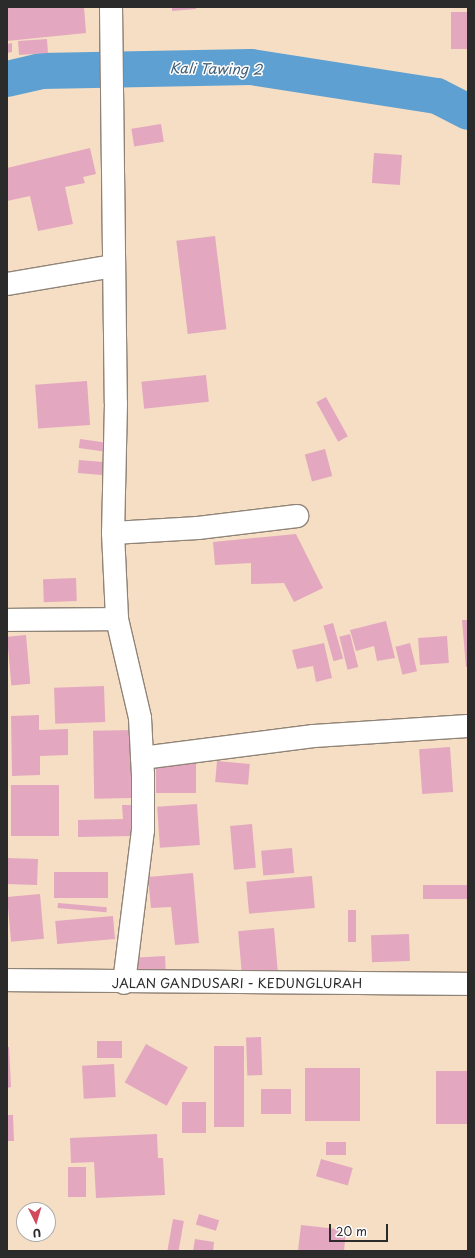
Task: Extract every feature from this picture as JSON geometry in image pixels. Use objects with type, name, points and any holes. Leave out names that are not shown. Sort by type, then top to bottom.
[{"type":"street","points":[[111,7],[113,533],[117,619],[140,718],[143,830],[124,983]]},
{"type":"street","points":[[7,284],[113,266]]},
{"type":"street","points":[[113,533],[198,528],[297,516]]},
{"type":"street","points":[[7,620],[117,619]]},
{"type":"street","points":[[142,758],[314,736],[468,726]]},
{"type":"street","name":"JALAN GANDUSARI - KEDUNGLURAH","points":[[7,980],[124,983],[468,984]]},
{"type":"building","points":[[7,7],[84,7],[86,33],[7,41]]},
{"type":"building","points":[[172,7],[196,7],[196,9],[172,11]]},
{"type":"building","points":[[451,12],[468,12],[468,49],[451,49]]},
{"type":"building","points":[[47,39],[48,53],[19,55],[18,41]]},
{"type":"building","points":[[12,43],[12,52],[7,53],[7,44]]},
{"type":"building","points":[[161,124],[164,142],[134,146],[131,129]]},
{"type":"building","points":[[90,148],[96,174],[83,177],[85,183],[65,187],[73,224],[38,231],[30,196],[7,201],[7,168]]},
{"type":"building","points":[[374,153],[402,155],[400,185],[372,183]]},
{"type":"building","points":[[215,236],[226,329],[188,334],[176,241]]},
{"type":"building","points":[[206,375],[209,402],[144,409],[141,382]]},
{"type":"building","points":[[87,381],[90,425],[38,429],[35,385]]},
{"type":"building","points":[[326,397],[348,436],[338,442],[316,402]]},
{"type":"building","points":[[80,439],[109,443],[107,452],[79,448]]},
{"type":"building","points":[[325,449],[332,476],[312,481],[305,454]]},
{"type":"building","points":[[79,460],[103,462],[102,475],[78,473]]},
{"type":"building","points":[[296,534],[323,588],[294,602],[284,583],[251,584],[251,563],[215,565],[213,542]]},
{"type":"building","points":[[76,578],[77,601],[44,602],[43,579]]},
{"type":"building","points":[[462,620],[468,620],[468,667],[466,667]]},
{"type":"building","points":[[386,621],[395,658],[377,661],[374,646],[356,651],[350,630]]},
{"type":"building","points":[[333,623],[343,659],[334,661],[323,626]]},
{"type":"building","points":[[350,634],[358,667],[348,670],[339,637]]},
{"type":"building","points":[[26,635],[30,684],[11,685],[7,637]]},
{"type":"building","points":[[447,636],[449,663],[420,665],[418,638]]},
{"type":"building","points":[[324,643],[332,678],[316,682],[313,666],[297,669],[292,650]]},
{"type":"building","points":[[410,643],[417,671],[402,675],[395,647]]},
{"type":"building","points":[[104,686],[105,722],[55,724],[54,688]]},
{"type":"building","points":[[39,715],[39,730],[68,729],[68,755],[40,756],[40,775],[12,776],[11,716]]},
{"type":"building","points":[[132,730],[133,798],[94,799],[93,731]]},
{"type":"building","points":[[450,747],[453,792],[422,794],[419,749]]},
{"type":"building","points":[[217,761],[250,764],[248,785],[215,782]]},
{"type":"building","points":[[156,763],[196,763],[196,793],[156,793]]},
{"type":"building","points":[[11,785],[59,785],[59,836],[11,836]]},
{"type":"building","points":[[197,804],[200,845],[160,848],[157,807]]},
{"type":"building","points":[[122,805],[133,805],[134,836],[78,837],[78,820],[123,819]]},
{"type":"building","points":[[252,824],[256,868],[234,870],[230,826]]},
{"type":"building","points":[[292,848],[294,873],[263,876],[261,851]]},
{"type":"building","points":[[7,858],[38,859],[37,885],[7,884]]},
{"type":"building","points":[[54,872],[108,872],[108,898],[54,898]]},
{"type":"building","points":[[193,873],[199,943],[175,945],[171,907],[151,908],[148,877]]},
{"type":"building","points":[[312,876],[315,908],[249,914],[246,882]]},
{"type":"building","points":[[423,885],[468,885],[468,899],[423,899]]},
{"type":"building","points":[[40,894],[44,939],[11,942],[7,897]]},
{"type":"building","points":[[58,903],[107,907],[106,912],[58,908]]},
{"type":"building","points":[[348,910],[356,910],[356,942],[348,942]]},
{"type":"building","points":[[113,916],[115,939],[57,944],[55,921]]},
{"type":"building","points":[[274,928],[278,971],[242,974],[238,931]]},
{"type":"building","points":[[409,934],[410,961],[372,962],[371,935]]},
{"type":"building","points":[[165,956],[166,978],[130,980],[129,958]]},
{"type":"building","points":[[261,1037],[262,1075],[247,1076],[246,1038]]},
{"type":"building","points":[[97,1041],[122,1041],[122,1058],[97,1058]]},
{"type":"building","points":[[146,1044],[188,1067],[167,1106],[125,1082]]},
{"type":"building","points":[[214,1046],[244,1046],[244,1127],[214,1127]]},
{"type":"building","points":[[7,1047],[9,1047],[11,1087],[7,1088]]},
{"type":"building","points":[[114,1064],[116,1097],[84,1099],[82,1066]]},
{"type":"building","points":[[305,1068],[360,1068],[360,1121],[305,1121]]},
{"type":"building","points":[[436,1071],[468,1071],[468,1124],[436,1124]]},
{"type":"building","points":[[261,1089],[291,1089],[291,1114],[261,1114]]},
{"type":"building","points":[[182,1102],[206,1102],[206,1133],[182,1133]]},
{"type":"building","points":[[7,1115],[13,1115],[14,1141],[7,1141]]},
{"type":"building","points":[[157,1134],[158,1158],[163,1158],[165,1195],[96,1198],[94,1162],[71,1163],[70,1138]]},
{"type":"building","points":[[326,1142],[346,1142],[346,1155],[326,1155]]},
{"type":"building","points":[[321,1159],[353,1168],[348,1185],[316,1176]]},
{"type":"building","points":[[68,1167],[86,1167],[86,1197],[68,1197]]},
{"type":"building","points":[[199,1214],[219,1220],[216,1231],[196,1225]]},
{"type":"building","points":[[173,1219],[184,1221],[179,1251],[167,1251]]},
{"type":"building","points":[[301,1225],[346,1230],[344,1251],[298,1251]]},
{"type":"building","points":[[195,1239],[214,1242],[213,1251],[193,1251]]},
{"type":"waterway","name":"Kali Tawing 2","points":[[7,79],[41,71],[251,67],[437,96],[468,112]]}]
